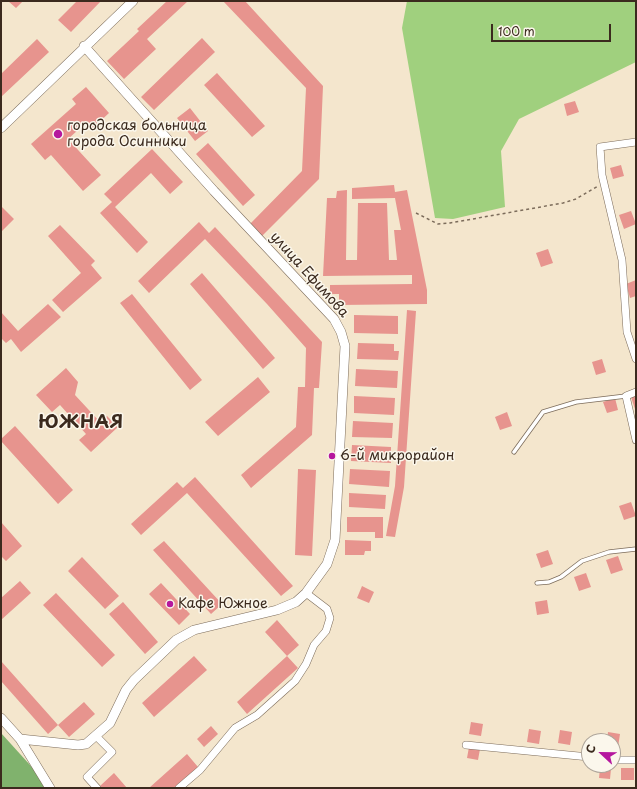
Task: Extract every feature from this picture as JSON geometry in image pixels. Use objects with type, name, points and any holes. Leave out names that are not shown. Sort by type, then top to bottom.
[{"type":"street","points":[[1,128],[84,46],[133,1]]},
{"type":"street","name":"улица Ефимова","points":[[20,739],[78,745],[86,744],[110,723],[126,690],[134,680],[176,640],[194,630],[277,610],[296,602],[306,593],[327,564],[335,540],[345,346],[341,332],[334,319],[214,191],[84,46]]},
{"type":"street","points":[[636,142],[600,147],[604,182],[622,260],[627,332],[636,359]]},
{"type":"street","points":[[636,392],[626,396],[636,440]]},
{"type":"street","points":[[179,788],[200,770],[235,728],[257,715],[295,681],[306,664],[314,645],[326,631],[330,618],[327,609],[306,593]]},
{"type":"street","points":[[1,718],[20,739],[50,788]]},
{"type":"street","points":[[96,736],[112,752],[87,777],[97,788]]},
{"type":"street","points":[[466,745],[581,756]]},
{"type":"street","points":[[621,760],[636,760]]},
{"type":"lane","points":[[514,452],[543,412],[576,402],[626,396]]},
{"type":"lane","points":[[537,583],[549,582],[561,577],[582,561],[609,552],[636,549]]},
{"type":"path","points":[[416,213],[438,224],[450,224],[563,203],[576,199],[604,182]]},
{"type":"green space","points":[[407,1],[636,1],[636,62],[519,119],[501,151],[505,207],[453,219],[435,218],[402,28]]},
{"type":"green space","points":[[1,733],[44,782],[46,788],[1,788]]},
{"type":"building","points":[[8,1],[23,1],[16,8]]},
{"type":"building","points":[[77,1],[101,1],[71,32],[58,20]]},
{"type":"building","points":[[167,1],[188,1],[147,39],[156,49],[124,79],[107,61],[139,31],[137,29]]},
{"type":"building","points":[[223,1],[245,1],[323,86],[319,179],[262,236],[250,224],[302,171],[306,88]]},
{"type":"building","points":[[202,38],[215,52],[154,110],[141,97]]},
{"type":"building","points":[[37,39],[49,52],[1,97],[1,74]]},
{"type":"building","points":[[217,73],[265,126],[252,137],[204,85]]},
{"type":"building","name":"городская больница города Осинники","points":[[86,87],[109,113],[93,128],[87,122],[68,139],[101,175],[83,191],[51,155],[45,160],[31,144],[76,104],[72,99]]},
{"type":"building","points":[[575,101],[579,112],[567,116],[564,104]]},
{"type":"building","points":[[190,108],[208,131],[195,141],[177,118]]},
{"type":"building","points":[[208,143],[255,195],[243,206],[196,154]]},
{"type":"building","points":[[152,149],[183,182],[170,194],[151,173],[115,207],[148,242],[137,253],[100,213],[112,202],[104,194]]},
{"type":"building","points":[[621,165],[624,176],[613,179],[610,168]]},
{"type":"building","points":[[394,185],[395,192],[407,190],[427,290],[427,304],[339,305],[339,294],[330,294],[330,285],[412,284],[412,275],[323,276],[327,198],[336,198],[337,191],[347,190],[346,260],[357,260],[358,203],[387,203],[389,260],[397,260],[394,230],[401,230],[395,198],[352,199],[352,188]]},
{"type":"building","points":[[1,206],[14,219],[1,232]]},
{"type":"building","points":[[631,211],[636,224],[624,229],[619,215]]},
{"type":"building","points":[[199,222],[209,233],[215,227],[322,342],[319,388],[314,388],[312,435],[251,488],[241,475],[296,427],[298,387],[305,387],[306,348],[267,304],[205,239],[149,293],[138,281]]},
{"type":"building","points":[[60,225],[95,261],[91,265],[102,278],[63,312],[52,300],[81,273],[48,236]]},
{"type":"building","points":[[548,249],[553,263],[541,267],[536,253]]},
{"type":"building","points":[[202,273],[275,358],[263,369],[190,284]]},
{"type":"building","points":[[636,280],[636,296],[630,298],[626,284]]},
{"type":"building","points":[[132,294],[202,380],[190,390],[120,303]]},
{"type":"building","points":[[48,304],[61,317],[21,352],[11,339],[6,343],[1,338],[1,312],[18,331]]},
{"type":"building","points":[[407,310],[416,311],[404,487],[395,537],[386,536],[395,486]]},
{"type":"building","points":[[354,315],[398,316],[398,334],[354,333]]},
{"type":"building","points":[[358,343],[394,344],[394,351],[399,351],[398,360],[357,359]]},
{"type":"building","points":[[602,359],[606,372],[596,375],[592,362]]},
{"type":"building","points":[[66,368],[78,382],[75,395],[100,422],[107,416],[118,427],[91,452],[79,440],[86,434],[60,405],[52,412],[36,395]]},
{"type":"building","points":[[356,369],[398,371],[397,388],[355,386]]},
{"type":"building","points":[[258,377],[270,392],[218,436],[205,422]]},
{"type":"building","points":[[354,396],[395,398],[394,415],[354,413]]},
{"type":"building","points":[[636,396],[636,412],[631,397]]},
{"type":"building","points":[[615,398],[618,410],[607,413],[603,402]]},
{"type":"building","points":[[507,412],[512,426],[500,430],[495,417]]},
{"type":"building","points":[[353,421],[393,423],[392,438],[352,437]]},
{"type":"building","points":[[15,426],[73,490],[58,504],[1,441],[1,439]]},
{"type":"building","points":[[352,445],[391,447],[391,463],[351,461]]},
{"type":"building","points":[[298,469],[316,470],[312,556],[295,555]]},
{"type":"building","points":[[350,469],[390,471],[389,487],[349,484]]},
{"type":"building","points":[[195,477],[293,586],[281,596],[187,493],[141,535],[131,524],[177,482],[183,488]]},
{"type":"building","points":[[349,493],[386,495],[385,509],[349,507]]},
{"type":"building","points":[[631,502],[636,516],[624,520],[619,506]]},
{"type":"building","points":[[347,517],[383,517],[383,538],[375,538],[375,532],[347,532]]},
{"type":"building","points":[[1,522],[22,546],[6,561],[1,556]]},
{"type":"building","points":[[345,540],[371,541],[371,551],[365,551],[364,555],[345,555]]},
{"type":"building","points":[[164,541],[222,604],[211,614],[153,550]]},
{"type":"building","points":[[548,550],[553,564],[541,568],[536,554]]},
{"type":"building","points":[[618,556],[623,570],[611,574],[606,560]]},
{"type":"building","points":[[82,557],[119,596],[105,609],[68,571]]},
{"type":"building","points":[[586,573],[591,587],[579,591],[574,577]]},
{"type":"building","points":[[20,581],[31,593],[1,620],[1,598]]},
{"type":"building","name":"Кафе Южное","points":[[161,583],[190,614],[179,625],[149,594]]},
{"type":"building","points":[[362,586],[374,592],[369,603],[357,598]]},
{"type":"building","points":[[56,593],[115,655],[102,667],[43,605]]},
{"type":"building","points":[[547,600],[549,613],[537,615],[535,602]]},
{"type":"building","points":[[123,602],[158,642],[145,654],[109,614]]},
{"type":"building","points":[[277,620],[299,645],[287,656],[265,632]]},
{"type":"building","points":[[194,656],[207,670],[154,717],[142,703]]},
{"type":"building","points":[[287,656],[298,668],[247,714],[237,702]]},
{"type":"building","points":[[1,661],[58,725],[48,734],[1,681]]},
{"type":"building","points":[[84,702],[95,714],[69,737],[58,725]]},
{"type":"building","points":[[471,722],[483,724],[481,736],[469,734]]},
{"type":"building","points":[[211,726],[218,734],[204,747],[197,739]]},
{"type":"building","points":[[529,729],[541,731],[539,744],[527,742]]},
{"type":"building","points":[[560,730],[572,732],[570,745],[558,743]]},
{"type":"building","points":[[469,747],[480,749],[478,760],[467,758]]},
{"type":"building","points":[[187,754],[198,767],[174,788],[149,788]]},
{"type":"building","points":[[621,768],[634,768],[634,780],[621,780]]},
{"type":"building","points":[[114,773],[127,788],[102,788],[100,786]]},
{"type":"building","points":[[600,773],[611,773],[610,779],[599,778]]},
{"type":"place","name":"городская больница города Осинники","points":[[58,134]]},
{"type":"place","name":"6-й микрорайон","points":[[332,456]]},
{"type":"place","name":"Кафе Южное","points":[[170,604]]},
{"type":"district","name":"ЮЖНАЯ","points":[[81,423]]}]
